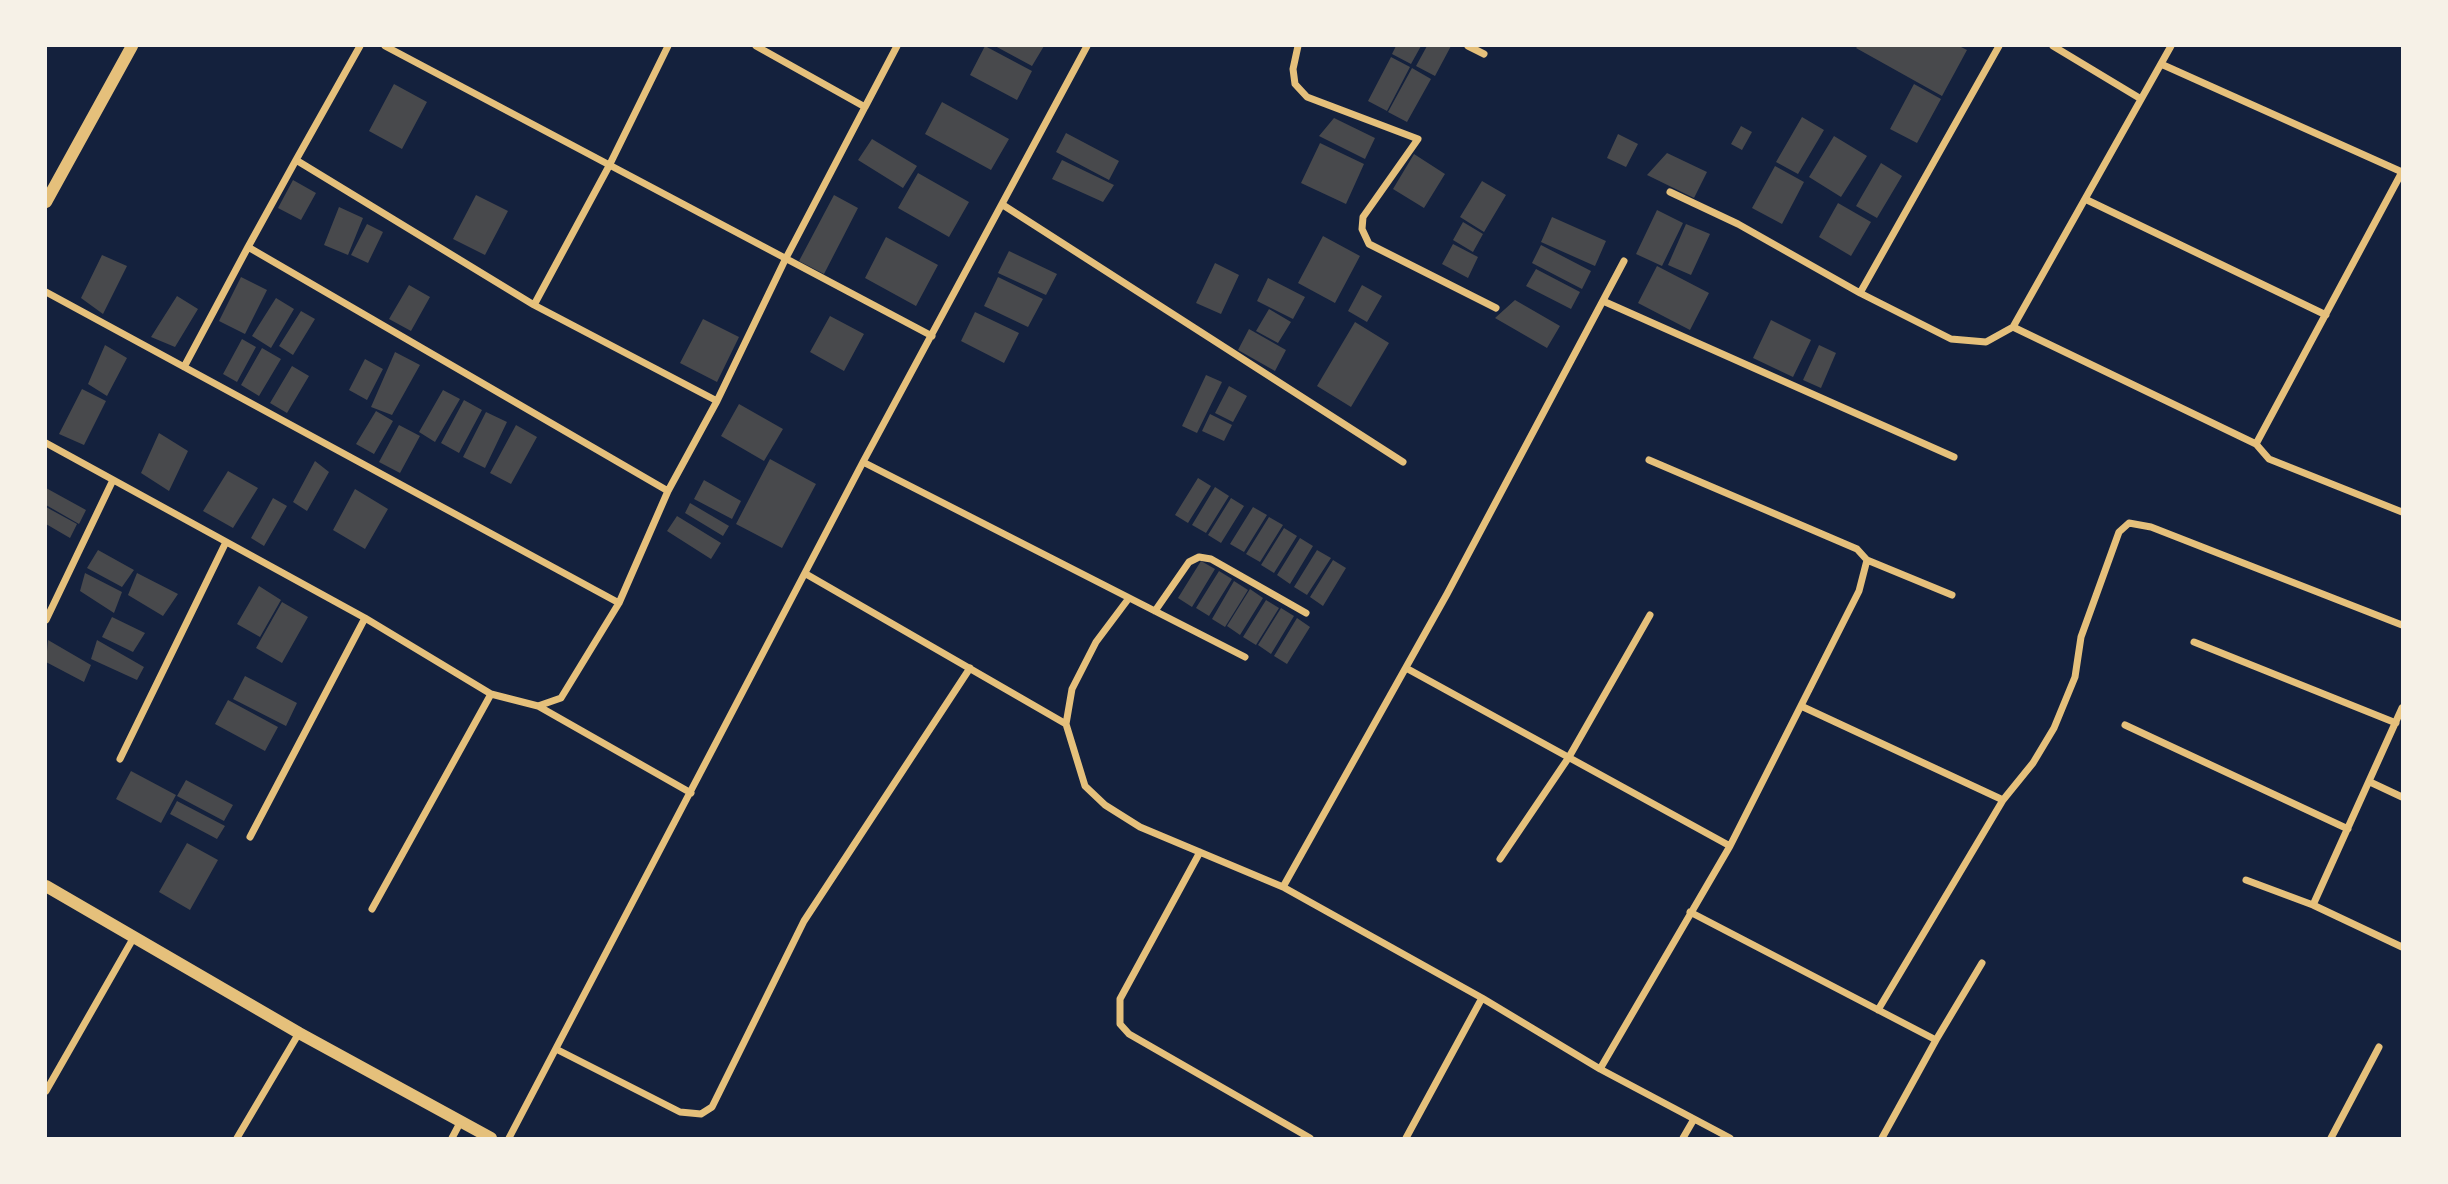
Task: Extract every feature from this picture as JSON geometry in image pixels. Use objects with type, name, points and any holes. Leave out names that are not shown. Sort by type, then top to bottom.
[{"type":"street","points":[[46,202],[132,46]]},
{"type":"street","points":[[184,367],[360,46]]},
{"type":"street","points":[[385,46],[932,336]]},
{"type":"street","points":[[534,305],[609,166],[667,46]]},
{"type":"street","points":[[756,46],[865,107]]},
{"type":"street","points":[[538,706],[561,698],[620,603],[668,491],[717,401],[785,260],[897,46]]},
{"type":"street","points":[[509,1139],[863,463],[1087,46]]},
{"type":"street","points":[[1298,46],[1293,69],[1295,84],[1307,97],[1418,139],[1363,217],[1362,229],[1369,244],[1496,308]]},
{"type":"street","points":[[1468,46],[1484,54]]},
{"type":"street","points":[[2053,46],[2141,99]]},
{"type":"street","points":[[1670,192],[1738,224],[1860,293],[1951,339],[1986,342],[2013,327],[2171,46]]},
{"type":"street","points":[[1860,293],[1996,47]]},
{"type":"street","points":[[2161,64],[2402,172],[2256,444]]},
{"type":"street","points":[[296,160],[534,305],[717,401]]},
{"type":"street","points":[[2085,199],[2326,315]]},
{"type":"street","points":[[1003,205],[1403,462]]},
{"type":"street","points":[[248,247],[668,491]]},
{"type":"street","points":[[1283,887],[1406,668],[1624,261]]},
{"type":"street","points":[[46,292],[620,603]]},
{"type":"street","points":[[1603,301],[1954,457]]},
{"type":"street","points":[[2013,327],[2256,444],[2269,459],[2403,512]]},
{"type":"street","points":[[46,443],[365,618],[491,694],[538,706],[691,793]]},
{"type":"street","points":[[1649,460],[1857,549],[1867,561],[1952,595]]},
{"type":"street","points":[[863,463],[1245,657]]},
{"type":"street","points":[[46,620],[113,480]]},
{"type":"street","points":[[1878,1010],[2003,800],[2033,763],[2054,728],[2075,677],[2081,637],[2119,532],[2129,523],[2151,527],[2403,625]]},
{"type":"street","points":[[120,759],[226,542]]},
{"type":"street","points":[[1155,611],[1189,562],[1199,557],[1211,559],[1306,613]]},
{"type":"street","points":[[1600,1069],[1730,845],[1858,591],[1867,561]]},
{"type":"street","points":[[806,574],[1066,724]]},
{"type":"street","points":[[1129,598],[1096,642],[1072,689],[1066,724],[1085,786],[1105,805],[1140,827],[1283,887],[1482,998],[1600,1069],[1730,1139]]},
{"type":"street","points":[[1500,859],[1569,757],[1650,615]]},
{"type":"street","points":[[250,837],[365,618]]},
{"type":"street","points":[[2194,642],[2396,723]]},
{"type":"street","points":[[556,1049],[680,1112],[701,1114],[712,1107],[804,921],[970,668]]},
{"type":"street","points":[[1406,668],[1730,845]]},
{"type":"street","points":[[372,908],[491,694]]},
{"type":"street","points":[[1801,706],[2003,800]]},
{"type":"street","points":[[2313,905],[2403,708]]},
{"type":"street","points":[[2125,725],[2348,829]]},
{"type":"street","points":[[2370,782],[2403,797]]},
{"type":"street","points":[[1200,852],[1120,999],[1121,1024],[1129,1034],[1310,1139]]},
{"type":"street","points":[[2246,880],[2313,905],[2403,947]]},
{"type":"street","points":[[46,886],[299,1033],[462,1120],[491,1139]]},
{"type":"street","points":[[1690,912],[1936,1040]]},
{"type":"street","points":[[46,1091],[134,936]]},
{"type":"street","points":[[1881,1139],[1982,963]]},
{"type":"street","points":[[1406,1139],[1482,998]]},
{"type":"street","points":[[237,1139],[299,1033]]},
{"type":"street","points":[[2331,1139],[2379,1047]]},
{"type":"street","points":[[1683,1139],[1693,1119]]},
{"type":"street","points":[[452,1139],[462,1120]]},
{"type":"building","points":[[985,46],[1032,71],[1017,100],[970,75]]},
{"type":"building","points":[[995,46],[1044,46],[1032,66]]},
{"type":"building","points":[[1396,46],[1421,46],[1411,64],[1392,54]]},
{"type":"building","points":[[1427,46],[1451,46],[1435,76],[1416,66]]},
{"type":"building","points":[[1959,46],[1967,50],[1942,96],[1856,48]]},
{"type":"building","points":[[1391,57],[1410,67],[1387,111],[1368,101]]},
{"type":"building","points":[[1412,68],[1431,79],[1407,122],[1388,112]]},
{"type":"building","points":[[394,84],[427,102],[402,149],[369,131]]},
{"type":"building","points":[[1914,84],[1941,99],[1917,143],[1890,129]]},
{"type":"building","points":[[942,102],[1009,139],[991,170],[925,134]]},
{"type":"building","points":[[1802,117],[1824,130],[1798,174],[1776,162]]},
{"type":"building","points":[[1334,118],[1375,138],[1365,159],[1319,136]]},
{"type":"building","points":[[1741,126],[1752,132],[1742,150],[1731,144]]},
{"type":"building","points":[[1066,133],[1119,161],[1109,180],[1056,152]]},
{"type":"building","points":[[1618,134],[1638,144],[1626,167],[1607,158]]},
{"type":"building","points":[[1834,136],[1867,156],[1841,197],[1809,177]]},
{"type":"building","points":[[872,139],[917,166],[903,188],[858,160]]},
{"type":"building","points":[[1320,143],[1364,164],[1346,204],[1301,183]]},
{"type":"building","points":[[1667,153],[1707,172],[1694,198],[1647,175]]},
{"type":"building","points":[[1414,154],[1445,174],[1424,208],[1393,189]]},
{"type":"building","points":[[1062,160],[1114,185],[1103,202],[1052,179]]},
{"type":"building","points":[[1881,163],[1902,176],[1877,218],[1856,206]]},
{"type":"building","points":[[1775,166],[1804,182],[1782,224],[1752,208]]},
{"type":"building","points":[[918,173],[969,202],[949,237],[898,208]]},
{"type":"building","points":[[293,180],[316,193],[301,220],[278,208]]},
{"type":"building","points":[[1482,181],[1506,195],[1484,232],[1460,217]]},
{"type":"building","points":[[476,195],[508,211],[485,255],[453,239]]},
{"type":"building","points":[[834,195],[858,208],[824,274],[799,261]]},
{"type":"building","points":[[1838,203],[1871,222],[1851,256],[1819,237]]},
{"type":"building","points":[[339,207],[363,218],[348,255],[324,245]]},
{"type":"building","points":[[1657,210],[1683,223],[1662,266],[1636,254]]},
{"type":"building","points":[[1552,217],[1606,241],[1595,266],[1541,242]]},
{"type":"building","points":[[1463,222],[1483,234],[1473,252],[1453,240]]},
{"type":"building","points":[[367,224],[383,232],[368,263],[351,255]]},
{"type":"building","points":[[1686,224],[1710,234],[1691,275],[1668,265]]},
{"type":"building","points":[[1323,236],[1360,256],[1335,303],[1298,283]]},
{"type":"building","points":[[886,237],[938,265],[916,306],[865,278]]},
{"type":"building","points":[[1453,244],[1478,257],[1468,278],[1442,264]]},
{"type":"building","points":[[1541,245],[1591,271],[1582,289],[1532,263]]},
{"type":"building","points":[[1009,251],[1057,274],[1046,295],[998,273]]},
{"type":"building","points":[[102,255],[127,266],[103,314],[81,298]]},
{"type":"building","points":[[1215,263],[1239,275],[1221,314],[1196,303]]},
{"type":"building","points":[[1657,266],[1709,293],[1690,330],[1638,303]]},
{"type":"building","points":[[1536,269],[1580,292],[1571,309],[1526,286]]},
{"type":"building","points":[[241,277],[267,290],[245,334],[219,321]]},
{"type":"building","points":[[998,277],[1043,299],[1028,327],[984,306]]},
{"type":"building","points":[[1268,278],[1305,297],[1293,319],[1257,301]]},
{"type":"building","points":[[409,285],[430,297],[411,331],[389,319]]},
{"type":"building","points":[[1362,285],[1382,296],[1367,322],[1348,311]]},
{"type":"building","points":[[177,296],[198,309],[175,347],[151,337]]},
{"type":"building","points":[[276,298],[294,309],[271,348],[252,336]]},
{"type":"building","points":[[1515,300],[1560,326],[1547,348],[1495,318]]},
{"type":"building","points":[[1269,309],[1291,322],[1278,343],[1256,331]]},
{"type":"building","points":[[301,311],[315,319],[293,355],[279,346]]},
{"type":"building","points":[[975,312],[1019,333],[1004,363],[961,341]]},
{"type":"building","points":[[830,316],[864,334],[844,371],[810,352]]},
{"type":"building","points":[[703,319],[739,337],[717,382],[680,363]]},
{"type":"building","points":[[1771,320],[1811,340],[1793,377],[1753,358]]},
{"type":"building","points":[[1355,322],[1389,343],[1351,407],[1317,386]]},
{"type":"building","points":[[1249,329],[1286,350],[1275,371],[1238,350]]},
{"type":"building","points":[[242,339],[256,347],[237,382],[223,374]]},
{"type":"building","points":[[105,345],[127,358],[107,396],[88,384]]},
{"type":"building","points":[[1819,345],[1836,353],[1821,388],[1803,380]]},
{"type":"building","points":[[262,348],[281,359],[259,396],[241,385]]},
{"type":"building","points":[[395,352],[420,365],[392,415],[371,407]]},
{"type":"building","points":[[365,359],[383,369],[367,400],[349,390]]},
{"type":"building","points":[[292,366],[309,376],[287,413],[270,403]]},
{"type":"building","points":[[1206,375],[1222,382],[1197,433],[1182,426]]},
{"type":"building","points":[[1229,386],[1247,396],[1233,422],[1215,413]]},
{"type":"building","points":[[82,389],[106,401],[84,445],[59,434]]},
{"type":"building","points":[[443,390],[460,399],[435,442],[419,432]]},
{"type":"building","points":[[464,400],[482,410],[459,453],[441,443]]},
{"type":"building","points":[[739,404],[783,429],[764,461],[721,436]]},
{"type":"building","points":[[376,411],[393,421],[374,454],[356,444]]},
{"type":"building","points":[[486,412],[507,422],[485,468],[463,457]]},
{"type":"building","points":[[1210,414],[1232,425],[1224,441],[1202,431]]},
{"type":"building","points":[[399,425],[420,436],[400,473],[379,462]]},
{"type":"building","points":[[516,425],[537,437],[511,484],[490,473]]},
{"type":"building","points":[[159,433],[188,451],[169,491],[141,473]]},
{"type":"building","points":[[770,459],[816,484],[782,548],[736,524]]},
{"type":"building","points":[[315,461],[329,472],[307,511],[293,502]]},
{"type":"building","points":[[228,471],[258,488],[233,528],[203,511]]},
{"type":"building","points":[[1198,478],[1211,486],[1188,523],[1175,515]]},
{"type":"building","points":[[704,480],[741,501],[732,519],[694,499]]},
{"type":"building","points":[[1215,487],[1229,496],[1206,533],[1192,525]]},
{"type":"building","points":[[46,488],[86,510],[79,524],[46,505]]},
{"type":"building","points":[[355,489],[388,509],[365,549],[333,530]]},
{"type":"building","points":[[273,498],[287,506],[264,546],[251,538]]},
{"type":"building","points":[[1231,498],[1244,506],[1221,543],[1208,535]]},
{"type":"building","points":[[690,503],[729,526],[723,536],[685,513]]},
{"type":"building","points":[[46,507],[77,524],[70,538],[46,524]]},
{"type":"building","points":[[1253,507],[1267,515],[1244,552],[1230,544]]},
{"type":"building","points":[[677,516],[721,543],[711,559],[667,531]]},
{"type":"building","points":[[1269,517],[1283,525],[1260,562],[1246,554]]},
{"type":"building","points":[[1284,528],[1297,536],[1274,573],[1261,565]]},
{"type":"building","points":[[1300,538],[1313,546],[1290,584],[1277,575]]},
{"type":"building","points":[[98,550],[134,570],[122,587],[87,568]]},
{"type":"building","points":[[1317,550],[1331,558],[1307,595],[1294,587]]},
{"type":"building","points":[[1333,560],[1346,568],[1323,606],[1310,597]]},
{"type":"building","points":[[1201,561],[1215,569],[1192,607],[1178,598]]},
{"type":"building","points":[[1219,571],[1232,579],[1209,616],[1196,608]]},
{"type":"building","points":[[85,573],[122,592],[114,613],[80,591]]},
{"type":"building","points":[[137,573],[178,594],[163,616],[128,595]]},
{"type":"building","points":[[1234,581],[1248,590],[1225,627],[1212,619]]},
{"type":"building","points":[[259,586],[281,600],[260,637],[237,624]]},
{"type":"building","points":[[1250,589],[1263,598],[1240,635],[1227,626]]},
{"type":"building","points":[[1266,600],[1279,608],[1256,645],[1243,637]]},
{"type":"building","points":[[282,602],[308,617],[282,663],[256,648]]},
{"type":"building","points":[[1281,608],[1294,616],[1271,654],[1258,645]]},
{"type":"building","points":[[112,617],[145,633],[133,652],[102,637]]},
{"type":"building","points":[[1297,618],[1310,627],[1287,664],[1274,656]]},
{"type":"building","points":[[48,640],[91,665],[84,682],[46,662]]},
{"type":"building","points":[[97,640],[144,667],[137,680],[91,659]]},
{"type":"building","points":[[245,676],[297,703],[286,726],[233,699]]},
{"type":"building","points":[[228,700],[278,727],[265,751],[215,724]]},
{"type":"building","points":[[131,771],[176,795],[161,823],[116,799]]},
{"type":"building","points":[[186,780],[233,805],[224,821],[177,796]]},
{"type":"building","points":[[177,801],[225,826],[217,839],[170,814]]},
{"type":"building","points":[[187,843],[218,860],[190,910],[159,892]]}]
